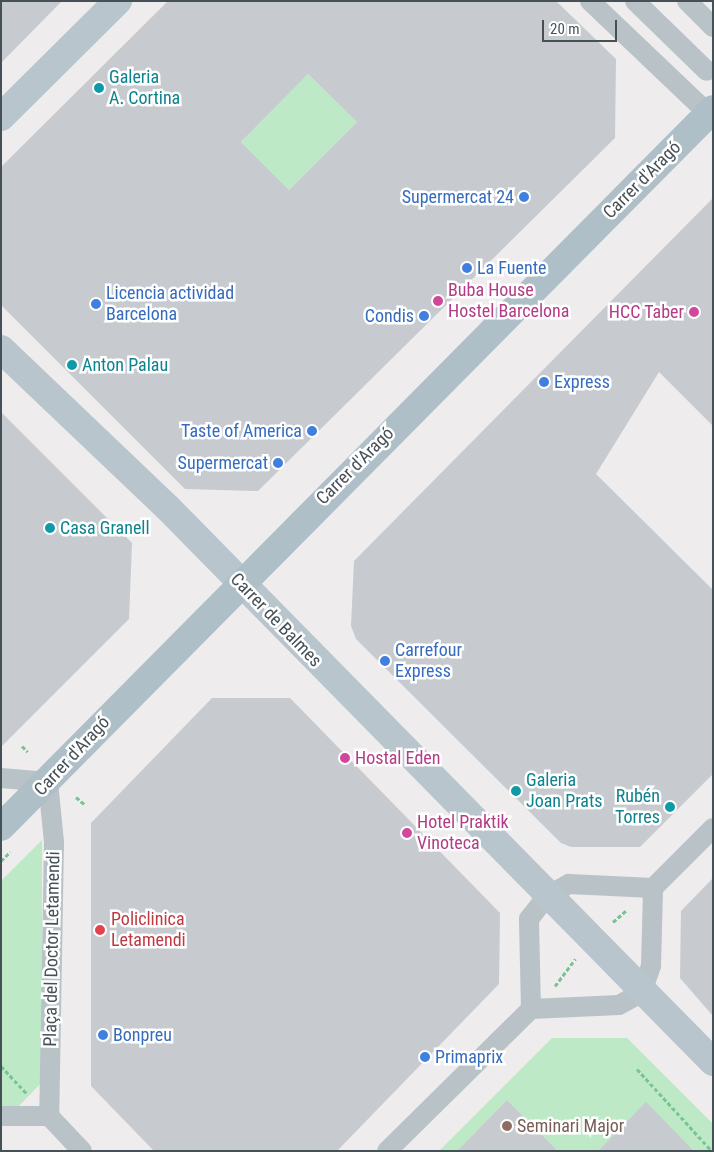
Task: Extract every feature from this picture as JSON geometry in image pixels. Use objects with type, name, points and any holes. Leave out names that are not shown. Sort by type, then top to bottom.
[{"type":"main road","points":[[1,117],[118,1]]},
{"type":"main road","name":"Carrer d'Aragó","points":[[1,827],[48,782],[240,583],[711,113]]},
{"type":"main road","name":"Carrer de Balmes","points":[[1,348],[240,583],[713,1062]]},
{"type":"street","points":[[590,1],[711,113]]},
{"type":"street","points":[[634,1],[707,71]]},
{"type":"street","points":[[686,1],[713,27]]},
{"type":"street","points":[[1,778],[48,782]]},
{"type":"street","name":"Plaça del Doctor Letamendi","points":[[48,782],[54,842],[49,1116]]},
{"type":"street","points":[[387,1151],[531,1009],[618,1005],[642,992],[651,966],[653,888],[713,828]]},
{"type":"street","points":[[531,1009],[529,919],[547,896],[569,884],[653,888]]},
{"type":"street","points":[[1,1116],[49,1116],[82,1151]]},
{"type":"path","name":"Carrer d'Aragó","points":[[22,746],[28,752]]},
{"type":"path","name":"Carrer d'Aragó","points":[[76,797],[84,804]]},
{"type":"path","points":[[1,1066],[23,1090]]},
{"type":"path","points":[[637,1069],[712,1151]]},
{"type":"green space","points":[[308,74],[357,122],[289,190],[241,142]]},
{"type":"green space","points":[[42,840],[42,1082],[15,1110],[1,1110],[1,881]]},
{"type":"green space","points":[[552,1038],[627,1038],[713,1124],[713,1151],[694,1151],[646,1103],[598,1151],[558,1151],[507,1100],[457,1151],[439,1151]]},
{"type":"building","points":[[1,1],[62,1],[1,63]]},
{"type":"building","points":[[168,1],[556,1],[616,59],[615,138],[258,491],[185,489],[1,305],[1,167]],"holes":[[[308,74],[357,122],[289,190],[241,142]]]},
{"type":"building","points":[[713,198],[713,426],[659,372],[596,474],[713,590],[713,774],[640,847],[571,847],[561,843],[356,639],[351,626],[354,561]]},
{"type":"building","points":[[1,412],[132,543],[129,619],[1,747]]},
{"type":"building","points":[[212,698],[290,698],[500,913],[499,984],[337,1151],[154,1151],[91,1086],[91,823]]},
{"type":"building","points":[[713,878],[713,1016],[680,978],[681,911]]},
{"type":"building","name":"Seminari Major","points":[[507,1100],[558,1151],[457,1151]]},
{"type":"building","name":"Seminari Major","points":[[646,1102],[694,1151],[598,1151]]},
{"type":"place","name":"Galeria A. Cortina","points":[[99,88]]},
{"type":"place","name":"Supermercat 24","points":[[524,197]]},
{"type":"place","name":"La Fuente","points":[[467,268]]},
{"type":"place","name":"Buba House Hostel Barcelona","points":[[438,301]]},
{"type":"place","name":"Licencia actividad Barcelona","points":[[96,304]]},
{"type":"place","name":"HCC Taber","points":[[694,312]]},
{"type":"place","name":"Condis","points":[[424,316]]},
{"type":"place","name":"Anton Palau","points":[[72,365]]},
{"type":"place","name":"Express","points":[[544,382]]},
{"type":"place","name":"Taste of America","points":[[312,431]]},
{"type":"place","name":"Supermercat","points":[[278,463]]},
{"type":"place","name":"Casa Granell","points":[[50,528]]},
{"type":"place","name":"Carrefour Express","points":[[385,661]]},
{"type":"place","name":"Hostal Eden","points":[[345,758]]},
{"type":"place","name":"Galeria Joan Prats","points":[[516,791]]},
{"type":"place","name":"Rubén Torres","points":[[670,807]]},
{"type":"place","name":"Hotel Praktik Vinoteca","points":[[407,833]]},
{"type":"place","name":"Policlinica Letamendi","points":[[100,930]]},
{"type":"place","name":"Bonpreu","points":[[103,1035]]},
{"type":"place","name":"Primaprix","points":[[425,1057]]},
{"type":"place","name":"Seminari Major","points":[[507,1126]]}]
